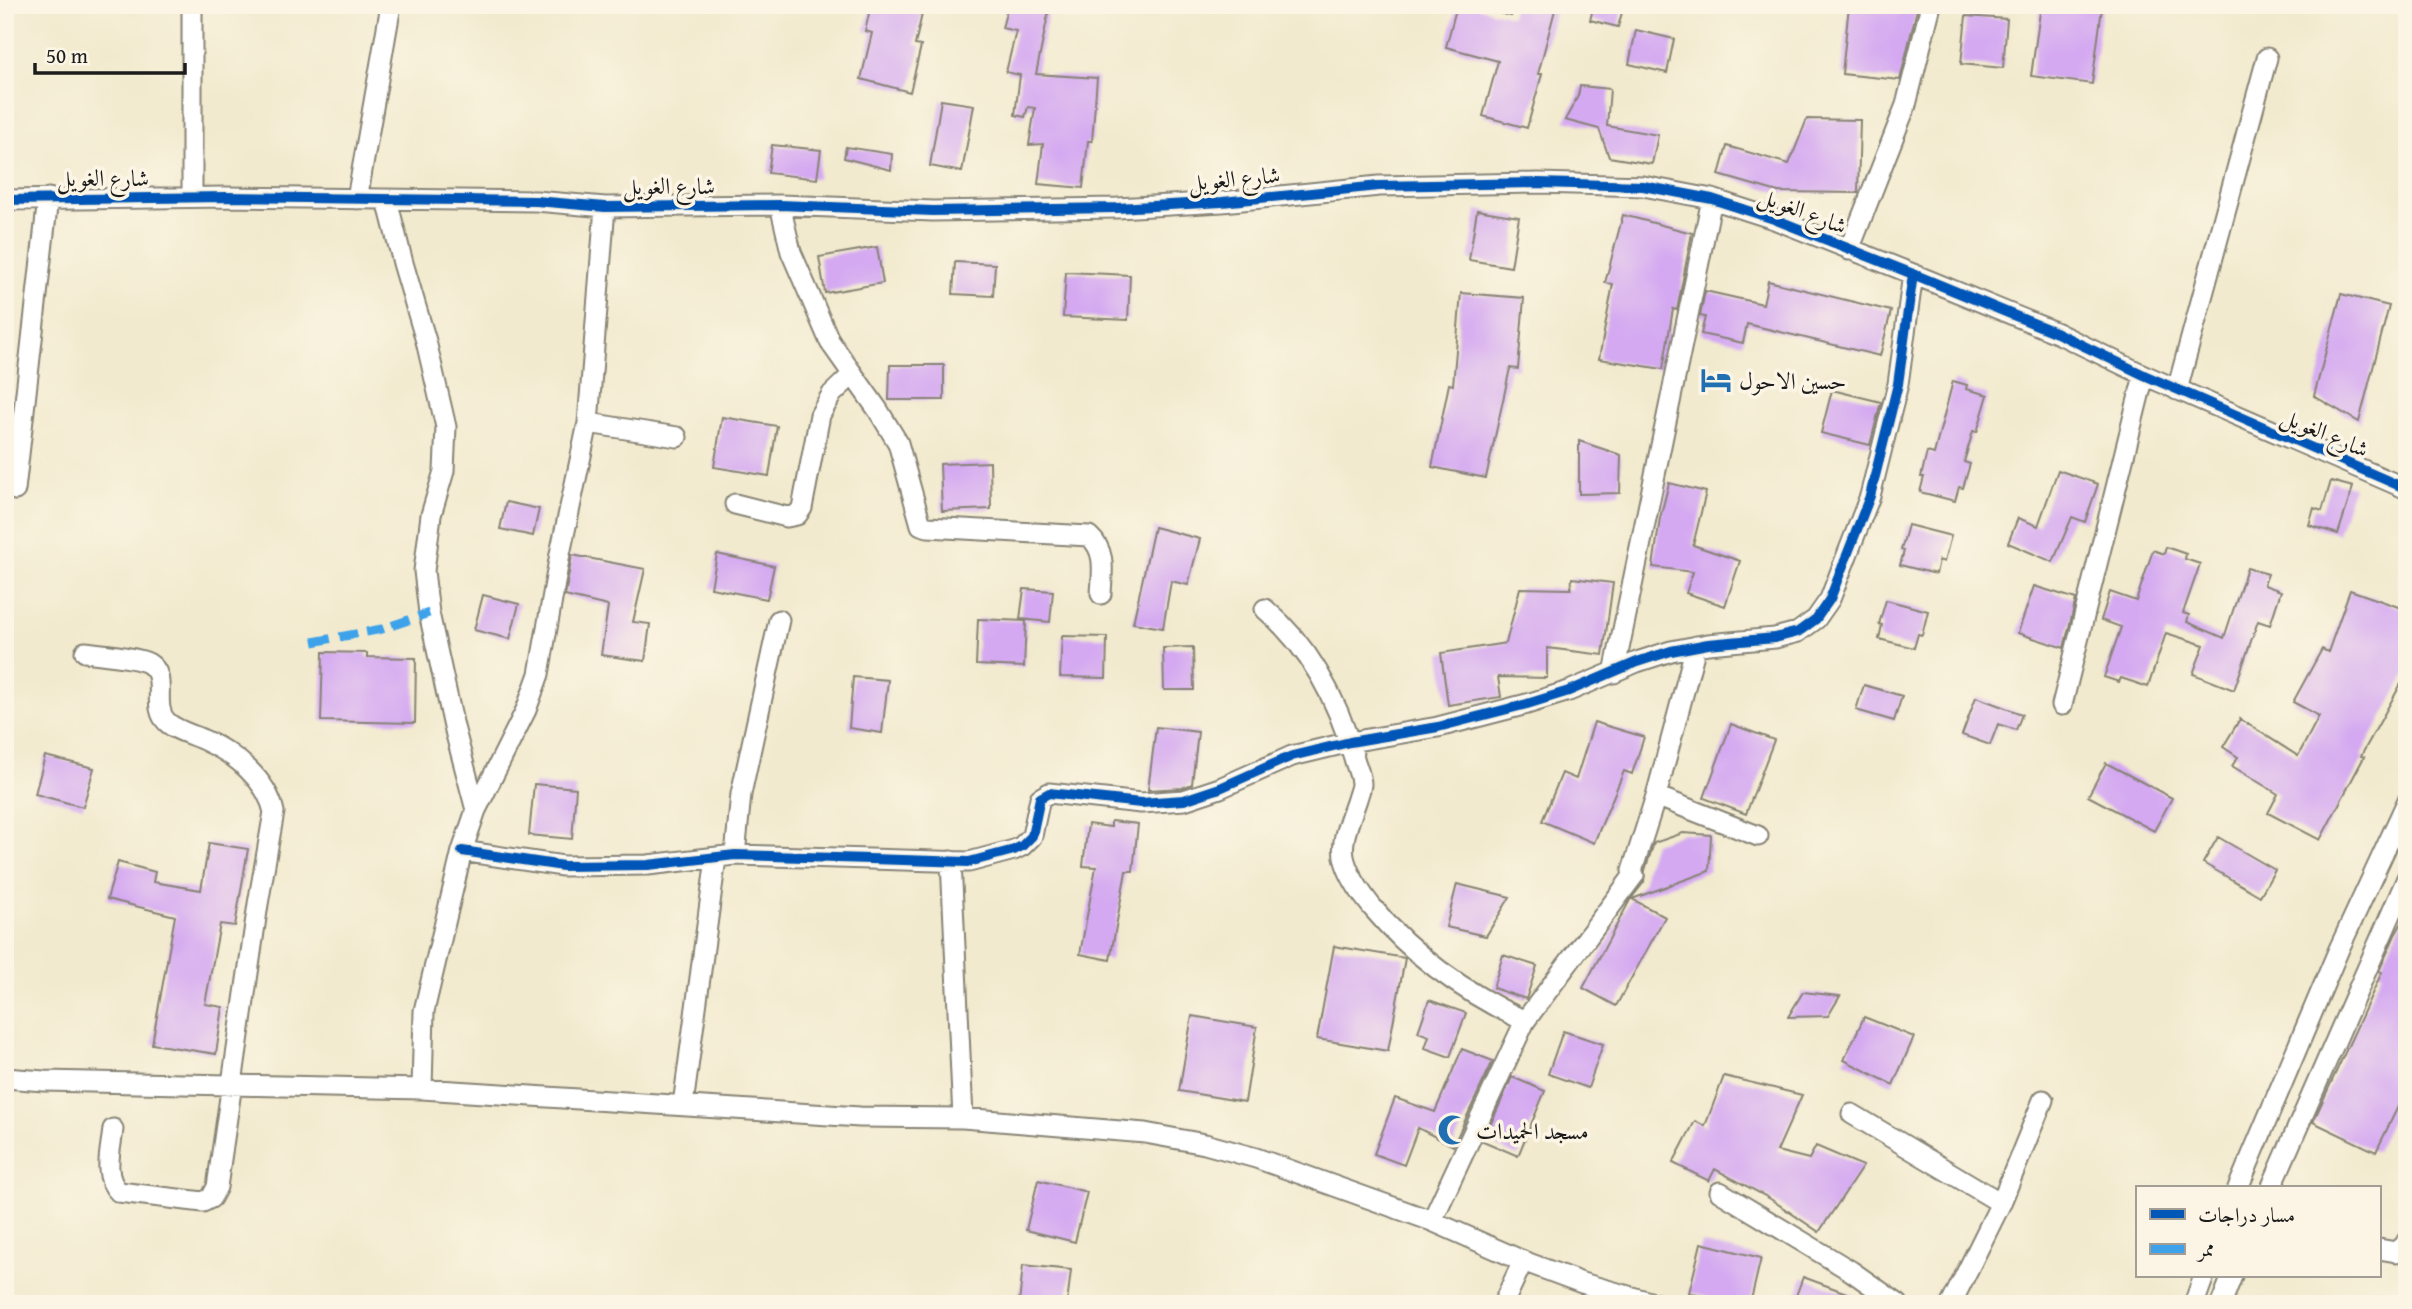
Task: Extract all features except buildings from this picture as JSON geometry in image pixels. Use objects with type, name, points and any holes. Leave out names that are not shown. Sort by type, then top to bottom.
[{"type":"street","points":[[192,5],[192,197]]},
{"type":"street","points":[[357,200],[391,5]]},
{"type":"street","points":[[1849,250],[1906,105],[1931,5]]},
{"type":"street","points":[[2177,390],[2267,58]]},
{"type":"street","name":"شارع الغويل","points":[[5,200],[192,197],[536,201],[605,207],[780,205],[933,211],[1117,208],[1222,202],[1379,186],[1539,183],[1643,186],[1712,199],[1774,219],[1913,274],[2057,333],[2177,390],[2407,489]]},
{"type":"street","points":[[15,491],[48,198]]},
{"type":"street","points":[[1614,673],[1712,199]]},
{"type":"street","points":[[387,200],[426,341],[446,427],[444,471],[431,515],[424,571],[429,613],[454,727],[476,810]]},
{"type":"street","points":[[780,205],[791,252],[830,342],[898,443],[921,525],[1089,536],[1098,544],[1102,559],[1101,594]]},
{"type":"street","points":[[422,1089],[424,1011],[462,850],[476,810],[526,710],[539,674],[560,554],[588,423],[605,207]]},
{"type":"street","points":[[462,850],[564,866],[648,865],[726,857],[969,862],[1022,846],[1032,836],[1038,803],[1044,794],[1141,803],[1184,800],[1220,788],[1292,756],[1350,742],[1438,727],[1527,704],[1637,662],[1696,646],[1776,638],[1798,632],[1816,619],[1830,599],[1873,483],[1898,384],[1913,274]]},
{"type":"street","points":[[735,505],[788,517],[797,515],[802,508],[820,415],[832,394],[853,374]]},
{"type":"street","points":[[2063,705],[2144,375]]},
{"type":"street","points":[[588,423],[677,437]]},
{"type":"street","points":[[1265,609],[1301,644],[1329,693],[1350,742],[1362,785],[1343,848],[1350,874],[1359,889],[1391,929],[1436,969],[1525,1021]]},
{"type":"street","points":[[683,1105],[726,857],[779,620]]},
{"type":"street","points":[[1432,1222],[1525,1021],[1634,875],[1632,871],[1656,796],[1696,646]]},
{"type":"street","points":[[85,652],[147,662],[155,669],[159,682],[159,711],[168,723],[228,754],[262,782],[271,798],[274,813],[217,1187],[211,1198],[203,1202],[119,1192],[112,1186],[108,1175],[113,1129]]},
{"type":"street","points":[[1656,796],[1759,836]]},
{"type":"street","points":[[2239,1186],[2339,949],[2407,802]]},
{"type":"street","points":[[951,861],[963,1118]]},
{"type":"street","points":[[2272,1186],[2407,878]]},
{"type":"street","points":[[5,1078],[422,1089],[860,1117],[963,1118],[1134,1132],[1205,1144],[1305,1174],[1432,1222],[1523,1261],[1583,1283],[1657,1304]]},
{"type":"street","points":[[1951,1304],[2001,1203],[2043,1100]]},
{"type":"street","points":[[1852,1114],[2001,1203]]},
{"type":"street","points":[[1720,1192],[1851,1271],[1898,1304]]},
{"type":"street","points":[[2380,1249],[2396,1252],[2407,1241]]},
{"type":"street","points":[[1503,1304],[1523,1261]]},
{"type":"street","points":[[2194,1304],[2203,1278]]},
{"type":"street","points":[[2221,1304],[2231,1278]]},
{"type":"marked path","points":[[313,642],[382,629],[429,613]]},
{"type":"cycle path","points":[[5,200],[226,197],[536,201],[605,207],[780,205],[933,211],[1117,208],[1222,202],[1379,186],[1539,183],[1643,186],[1712,199],[1774,219],[1913,274],[2057,333],[2144,375],[2407,489]]},
{"type":"cycle path","points":[[462,851],[563,866],[648,865],[735,855],[969,862],[1022,846],[1032,836],[1040,798],[1049,793],[1141,803],[1184,800],[1220,788],[1292,756],[1350,742],[1438,727],[1527,704],[1569,691],[1637,662],[1671,651],[1708,644],[1775,638],[1798,632],[1816,619],[1830,599],[1870,496],[1898,384],[1913,274]]},
{"type":"place","name":"حسين الاحول","points":[[1716,380]]},
{"type":"place","name":"مسجد الحميدات","points":[[1453,1130]]}]
